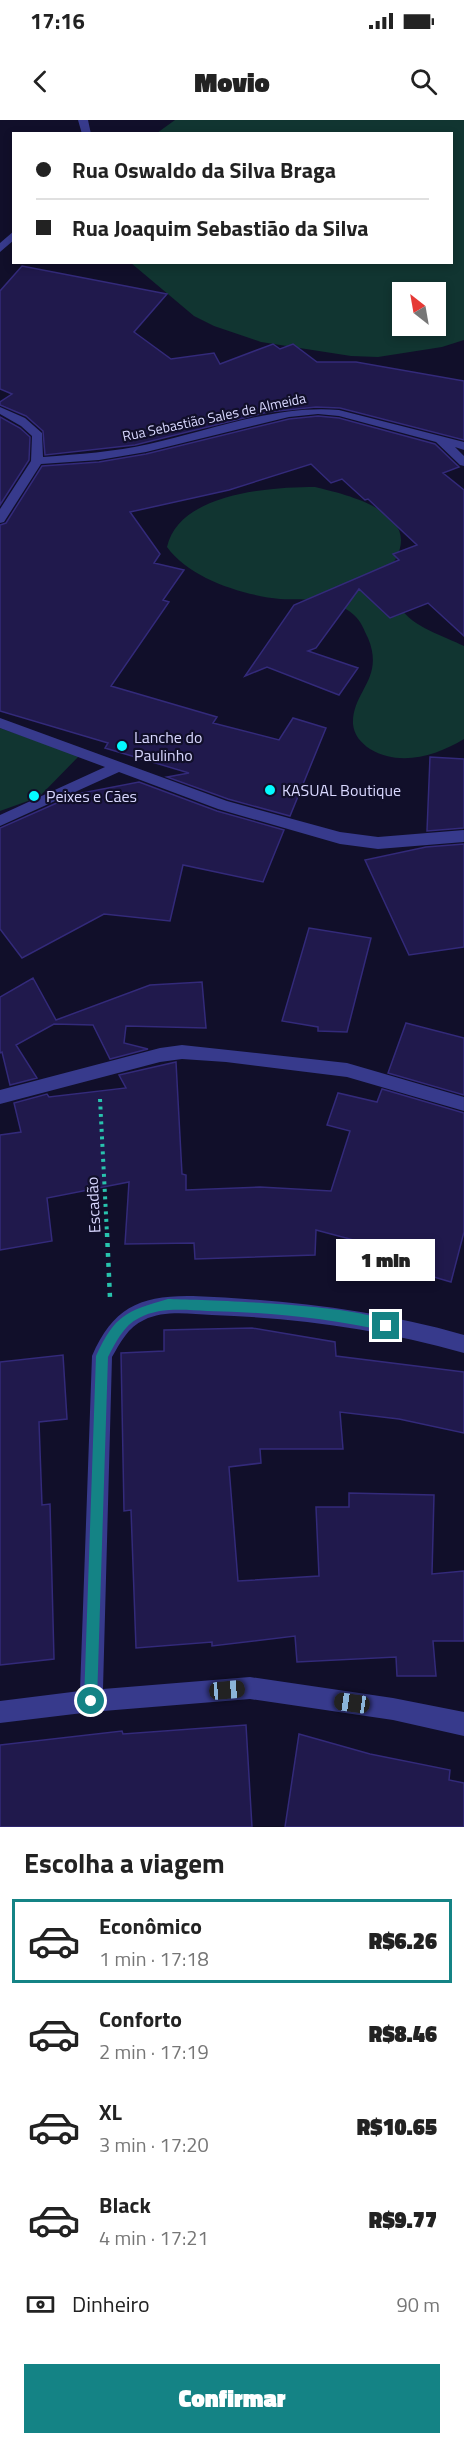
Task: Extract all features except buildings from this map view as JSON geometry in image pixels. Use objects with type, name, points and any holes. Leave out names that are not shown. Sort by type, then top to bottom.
[{"type":"street","points":[[0,249],[12,236]]},
{"type":"street","points":[[0,410],[16,417],[32,428],[38,436],[38,461],[0,519]]},
{"type":"street","name":"Rua Sebastião Sales de Almeida","points":[[38,461],[123,452],[289,414],[312,411],[339,413],[464,446]]},
{"type":"street","points":[[441,441],[464,462]]},
{"type":"street","points":[[0,723],[223,806],[340,838],[394,843],[464,836]]},
{"type":"street","points":[[0,821],[116,768]]},
{"type":"street","points":[[0,1097],[98,1070],[171,1054],[226,1055],[347,1070],[464,1104]]},
{"type":"street","points":[[91,1701],[102,1356],[117,1328],[136,1314],[168,1305],[256,1306],[343,1316],[464,1344]]},
{"type":"street","points":[[0,1712],[91,1701],[250,1688],[393,1709],[464,1724]]},
{"type":"path","name":"Escadão","points":[[98,1070],[112,1338]]},
{"type":"green space","points":[[175,120],[464,120],[464,340],[442,347],[378,357],[351,356],[261,342],[214,326],[194,316],[132,264],[453,264],[453,132],[158,132]]},
{"type":"green space","points":[[315,487],[368,504],[392,519],[399,529],[400,549],[389,571],[400,607],[405,614],[420,625],[464,646],[464,739],[442,750],[418,757],[393,757],[370,749],[358,738],[353,724],[357,702],[373,664],[368,638],[356,617],[337,604],[265,597],[234,589],[189,568],[167,547],[175,529],[189,515],[207,504],[252,492]]},
{"type":"green space","points":[[0,728],[79,756],[39,797],[0,811]]},
{"type":"place","name":"Lanche do Paulinho","points":[[122,746]]},
{"type":"place","name":"KASUAL Boutique","points":[[270,790]]},
{"type":"place","name":"Peixes e Cães","points":[[34,796]]},
{"type":"route","points":[[91,1701],[102,1356],[117,1328],[136,1314],[168,1305],[256,1306],[343,1316],[386,1326]]}]
